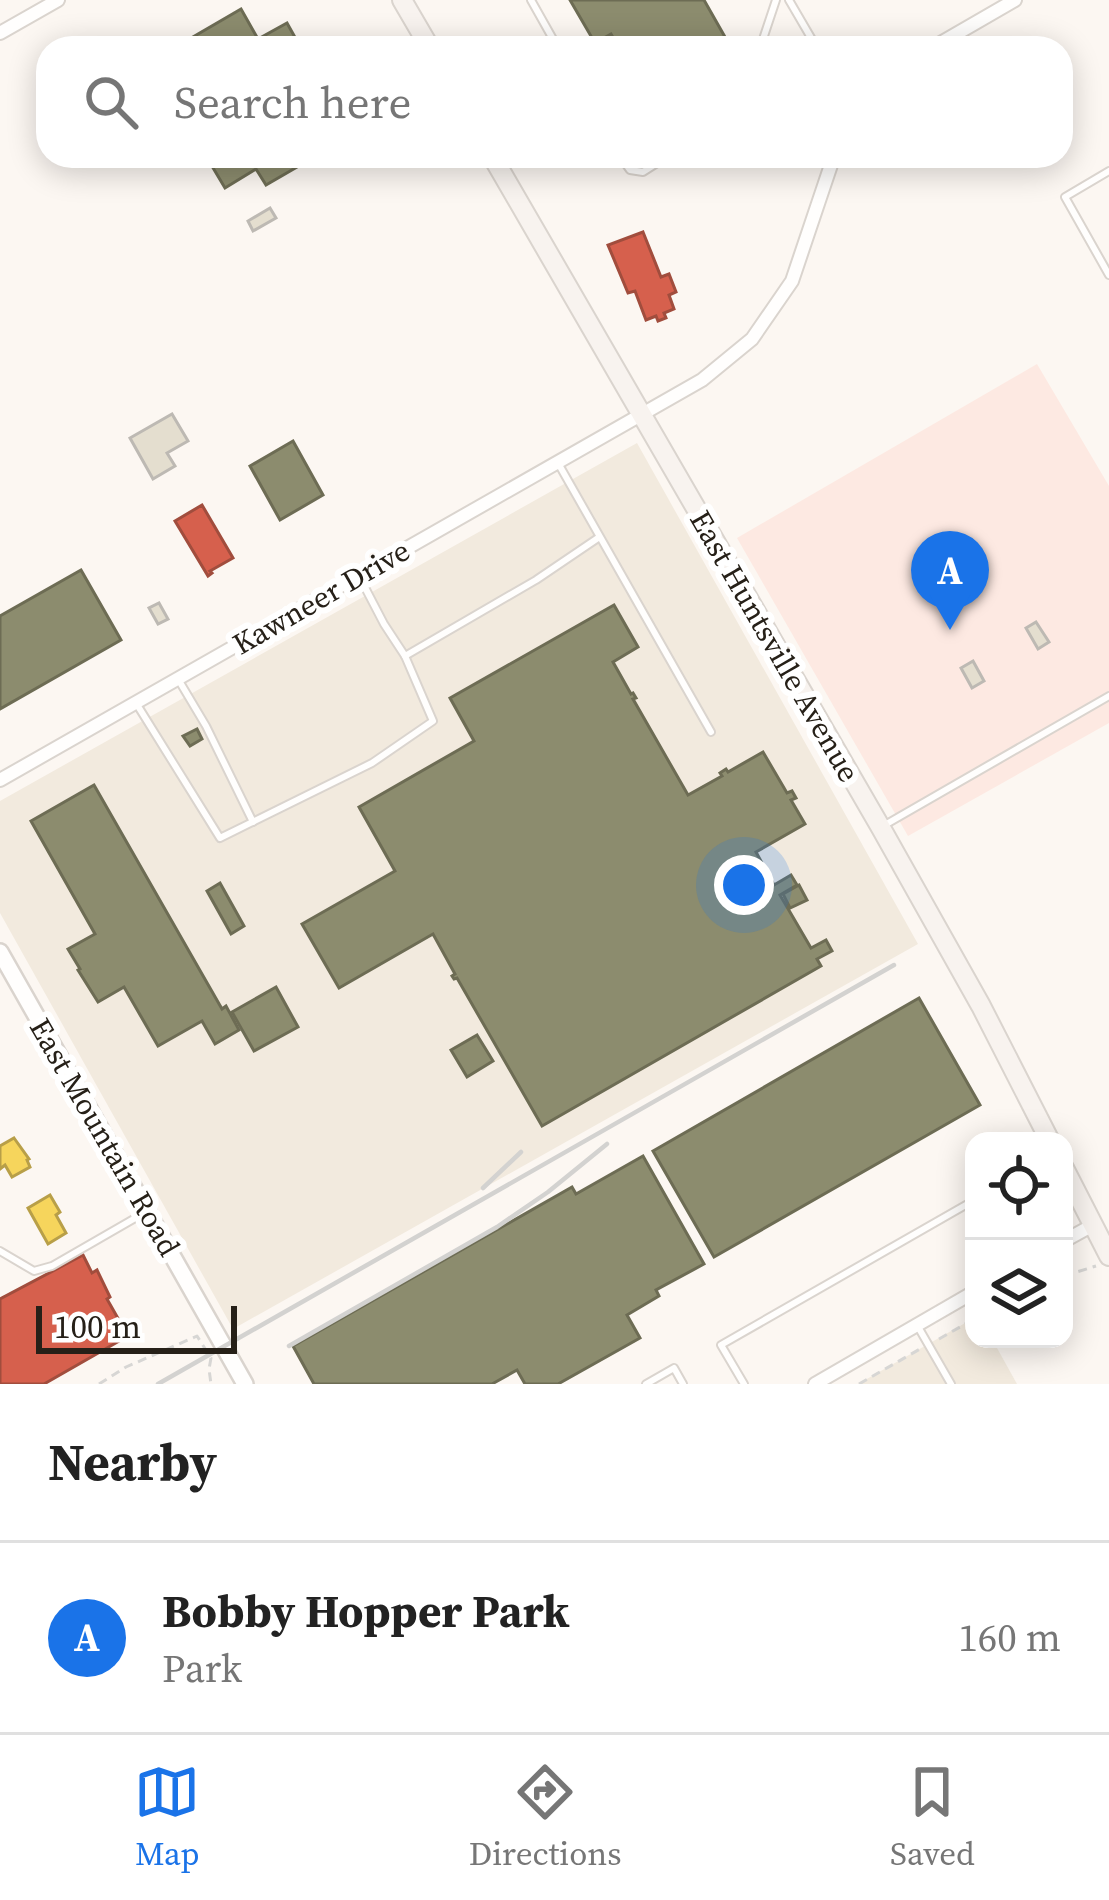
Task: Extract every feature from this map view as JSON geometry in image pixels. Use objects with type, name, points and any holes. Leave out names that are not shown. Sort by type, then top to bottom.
[{"type":"main road","points":[[402,0],[423,36]]},
{"type":"main road","name":"East Huntsville Avenue","points":[[499,168],[981,1006],[1045,1132]]},
{"type":"main road","points":[[1073,1186],[1093,1225],[1103,1261]]},
{"type":"street","points":[[0,33],[58,0]]},
{"type":"street","points":[[953,36],[1015,0]]},
{"type":"street","name":"Kawneer Drive","points":[[0,780],[702,380],[752,339],[792,281],[830,168]]},
{"type":"street","name":"East Mountain Road","points":[[2,958],[245,1384]]},
{"type":"street","points":[[1073,1235],[1093,1225]]},
{"type":"street","points":[[815,1384],[965,1297]]},
{"type":"lane","points":[[530,0],[551,36]]},
{"type":"lane","points":[[764,36],[776,0]]},
{"type":"lane","points":[[789,0],[811,36]]},
{"type":"lane","points":[[1109,172],[1065,197],[1109,275]]},
{"type":"lane","points":[[558,463],[711,732]]},
{"type":"lane","points":[[406,656],[598,538]]},
{"type":"lane","points":[[136,703],[220,838],[372,763],[433,721],[406,656],[359,576]]},
{"type":"lane","points":[[178,679],[253,822]]},
{"type":"lane","points":[[880,828],[1109,696]]},
{"type":"lane","points":[[744,1384],[721,1345],[965,1205]]},
{"type":"lane","points":[[0,1251],[34,1271],[52,1266],[147,1211]]},
{"type":"lane","points":[[917,1325],[951,1384]]},
{"type":"lane","points":[[646,1384],[674,1368],[683,1384]]},
{"type":"path","points":[[1073,1273],[1103,1261]]},
{"type":"path","points":[[860,1384],[965,1324]]},
{"type":"path","points":[[99,1384],[196,1336],[212,1358],[212,1384]]},
{"type":"shaded area","points":[[1037,364],[1109,486],[1109,723],[908,836],[737,538]]},
{"type":"shaded area","points":[[637,443],[918,944],[233,1329],[0,913],[0,801]]},
{"type":"shaded area","points":[[965,1323],[965,1348],[997,1348],[1017,1384],[858,1384]]},
{"type":"building: Homes","points":[[14,1138],[30,1167],[12,1177],[5,1165],[0,1169],[0,1146]]},
{"type":"building: Homes","points":[[50,1195],[66,1233],[48,1244],[28,1208]]},
{"type":"building: Shops","points":[[643,232],[661,277],[669,274],[676,292],[669,295],[674,309],[658,321],[656,316],[646,320],[635,291],[628,293],[608,245]]},
{"type":"building: Shops","points":[[202,505],[233,558],[208,576],[175,521]]},
{"type":"building: Shops","points":[[83,1255],[92,1273],[97,1270],[128,1336],[44,1384],[0,1384],[0,1299]]},
{"type":"building: Industry","points":[[570,0],[704,0],[724,36],[611,34],[591,36]]},
{"type":"building: Industry","points":[[241,9],[256,36],[195,36]]},
{"type":"building: Industry","points":[[287,23],[294,36],[263,36]]},
{"type":"building: Industry","points":[[213,168],[295,168],[266,185],[256,169],[225,188]]},
{"type":"building: Industry","points":[[293,441],[323,495],[280,520],[250,466]]},
{"type":"building: Industry","points":[[81,570],[121,640],[0,709],[0,616]]},
{"type":"building: Industry","points":[[614,605],[638,647],[613,662],[688,795],[726,769],[763,752],[787,793],[792,791],[796,798],[791,800],[805,824],[756,852],[774,885],[791,875],[797,885],[780,895],[811,948],[826,940],[832,951],[817,959],[821,966],[542,1126],[452,976],[433,934],[339,988],[302,924],[395,871],[359,807],[474,741],[450,698]]},
{"type":"building: Industry","points":[[197,729],[202,739],[190,746],[183,736]]},
{"type":"building: Industry","points":[[94,785],[222,1009],[226,1006],[239,1030],[215,1044],[202,1021],[158,1046],[124,987],[98,1002],[68,949],[95,934],[31,821]]},
{"type":"building: Industry","points":[[220,883],[244,926],[231,934],[207,891]]},
{"type":"building: Industry","points":[[799,885],[807,900],[790,908],[783,894]]},
{"type":"building: Industry","points":[[276,987],[298,1027],[254,1051],[232,1012]]},
{"type":"building: Industry","points":[[919,998],[980,1105],[714,1257],[653,1151]]},
{"type":"building: Industry","points":[[477,1035],[493,1061],[467,1077],[451,1050]]},
{"type":"building: Industry","points":[[643,1156],[704,1264],[656,1290],[659,1296],[627,1315],[640,1338],[558,1384],[525,1384],[517,1370],[492,1384],[314,1384],[293,1346],[572,1187],[576,1194]]},
{"type":"building: Other","points":[[270,208],[276,218],[253,231],[248,221]]},
{"type":"building: Other","points":[[172,414],[188,441],[167,453],[175,466],[153,479],[130,438]]},
{"type":"building: Other","points":[[159,603],[168,619],[158,624],[149,608]]},
{"type":"building: Other","points":[[1036,622],[1049,642],[1038,649],[1026,628]]},
{"type":"building: Other","points":[[973,661],[984,681],[972,688],[961,668]]},
{"type":"railway","points":[[158,1384],[894,965]]},
{"type":"railway","points":[[289,1346],[497,1227],[607,1144]]},
{"type":"railway","points":[[483,1188],[521,1152]]},
{"type":"place","name":"Bobby Hopper Park","points":[[950,630]]}]
